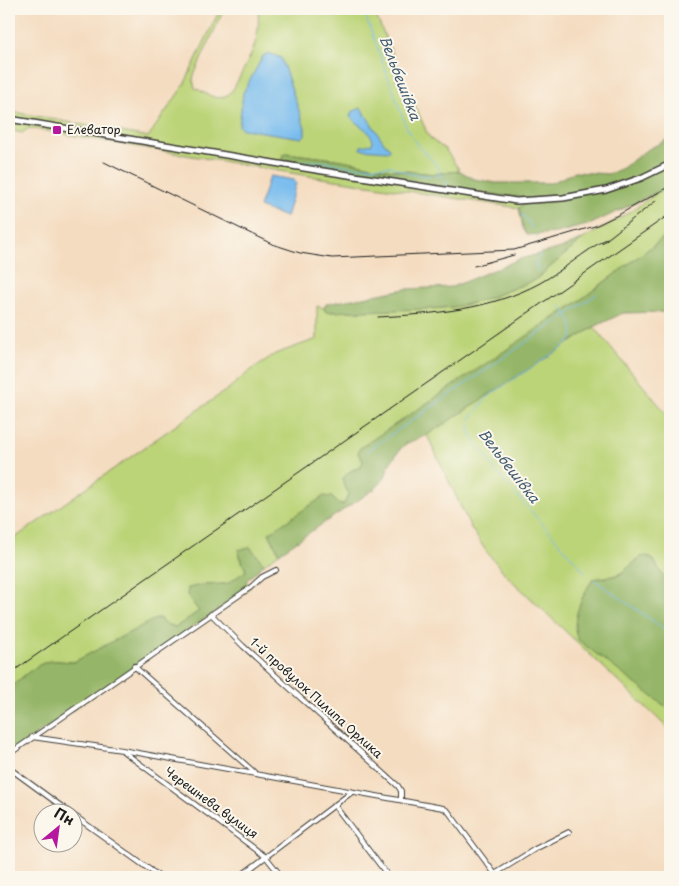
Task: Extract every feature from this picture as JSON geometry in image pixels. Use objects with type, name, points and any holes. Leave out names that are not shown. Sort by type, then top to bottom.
[{"type":"street","points":[[9,119],[516,201],[563,198],[606,190],[642,178],[670,164]]},
{"type":"street","points":[[9,754],[251,587],[262,577],[276,570]]},
{"type":"street","name":"1-й провулок Пилипа Орлика","points":[[211,614],[243,646],[398,786],[401,791],[401,800]]},
{"type":"street","points":[[134,666],[255,773]]},
{"type":"street","points":[[32,737],[122,750],[255,773],[447,809],[495,874]]},
{"type":"street","name":"Черешнева вулиця","points":[[122,750],[266,857],[282,877]]},
{"type":"street","points":[[9,768],[58,804]]},
{"type":"street","points":[[239,877],[352,792]]},
{"type":"street","points":[[335,806],[389,877]]},
{"type":"street","points":[[82,821],[160,877]]},
{"type":"street","points":[[490,877],[535,849],[568,832]]},
{"type":"green space","points":[[220,9],[224,9],[193,80],[195,88],[220,98],[225,97],[234,88],[253,50],[258,31],[258,9],[373,9],[428,135],[445,149],[460,171],[434,174],[386,169],[342,160],[285,153],[282,159],[456,190],[527,198],[526,201],[519,208],[309,176],[29,128],[22,133],[9,130],[9,111],[148,137],[184,85]]},
{"type":"green space","points":[[670,138],[670,184],[660,191],[591,224],[556,233],[527,235],[523,228],[519,208],[526,202],[526,198],[456,190],[281,159],[285,153],[342,160],[386,169],[434,174],[460,171],[474,179],[495,183],[551,183],[575,172],[609,174],[623,168],[645,151]]},
{"type":"green space","points":[[670,184],[670,233],[579,301],[358,453],[363,461],[361,467],[350,471],[344,487],[349,493],[344,504],[337,503],[334,499],[269,533],[279,553],[264,564],[250,547],[238,551],[246,571],[227,584],[201,585],[187,595],[199,611],[176,627],[168,625],[159,618],[74,662],[52,661],[44,663],[34,668],[9,688],[9,542],[228,389],[255,367],[275,354],[317,339],[317,306],[324,308],[326,312],[442,308],[470,304],[491,297],[535,280],[583,239],[628,213]]},
{"type":"green space","points":[[670,233],[670,310],[664,312],[623,313],[594,327],[427,435],[407,443],[388,466],[385,478],[376,488],[279,553],[269,533],[324,496],[332,497],[340,505],[344,504],[349,493],[343,484],[343,478],[350,471],[361,467],[363,461],[358,453],[360,448],[579,301]]},
{"type":"green space","points":[[583,239],[535,280],[481,301],[454,307],[431,309],[326,312],[324,308],[326,304],[406,289],[452,287],[520,259],[565,247]]},
{"type":"green space","points":[[594,327],[670,418],[670,582],[661,574],[654,560],[636,561],[626,570],[616,575],[593,579],[670,678],[670,730],[507,576],[486,551],[471,528],[427,435]]},
{"type":"green space","points":[[250,547],[264,564],[246,581],[251,587],[9,754],[9,688],[34,668],[44,663],[52,661],[74,662],[159,618],[168,625],[176,627],[199,611],[187,595],[188,588],[201,585],[227,584],[246,571],[238,550]]},
{"type":"green space","points":[[648,556],[670,582],[670,710],[578,640],[576,633],[575,625],[578,608],[593,579],[619,575],[641,557]]},
{"type":"water","points":[[269,53],[281,58],[305,128],[305,135],[302,138],[243,129],[239,126],[243,93],[263,56]]},
{"type":"water","points":[[361,108],[385,144],[390,148],[389,151],[360,149],[361,146],[372,144],[373,141],[367,131],[350,117],[352,112]]},
{"type":"water","points":[[270,176],[294,180],[296,183],[286,217],[259,207]]},
{"type":"waterway","name":"Вельбешівка","points":[[363,9],[406,126],[417,145],[435,163],[447,183],[448,189]]},
{"type":"waterway","name":"Вельбешівка","points":[[302,161],[326,162],[353,167],[390,166],[411,174],[442,176]]},
{"type":"waterway","name":"Вельбешівка","points":[[522,214],[531,226],[531,229]]},
{"type":"waterway","name":"Вельбешівка","points":[[538,272],[536,263],[540,254]]},
{"type":"waterway","points":[[367,451],[597,294]]},
{"type":"waterway","name":"Вельбешівка","points":[[561,306],[573,328],[570,342],[494,392],[470,419],[469,427],[471,436],[500,476],[585,572]]},
{"type":"waterway","name":"Вельбешівка","points":[[593,579],[670,633]]},
{"type":"railway","points":[[104,162],[272,244],[300,253],[332,258],[514,250],[595,226],[670,186]]},
{"type":"railway","points":[[602,243],[657,200]]},
{"type":"railway","points":[[9,674],[670,214]]},
{"type":"railway","points":[[378,317],[441,312],[482,305],[501,299],[540,283],[607,238]]},
{"type":"railway","points":[[474,266],[514,255]]},
{"type":"place","name":"Елеватор","points":[[57,130]]}]
